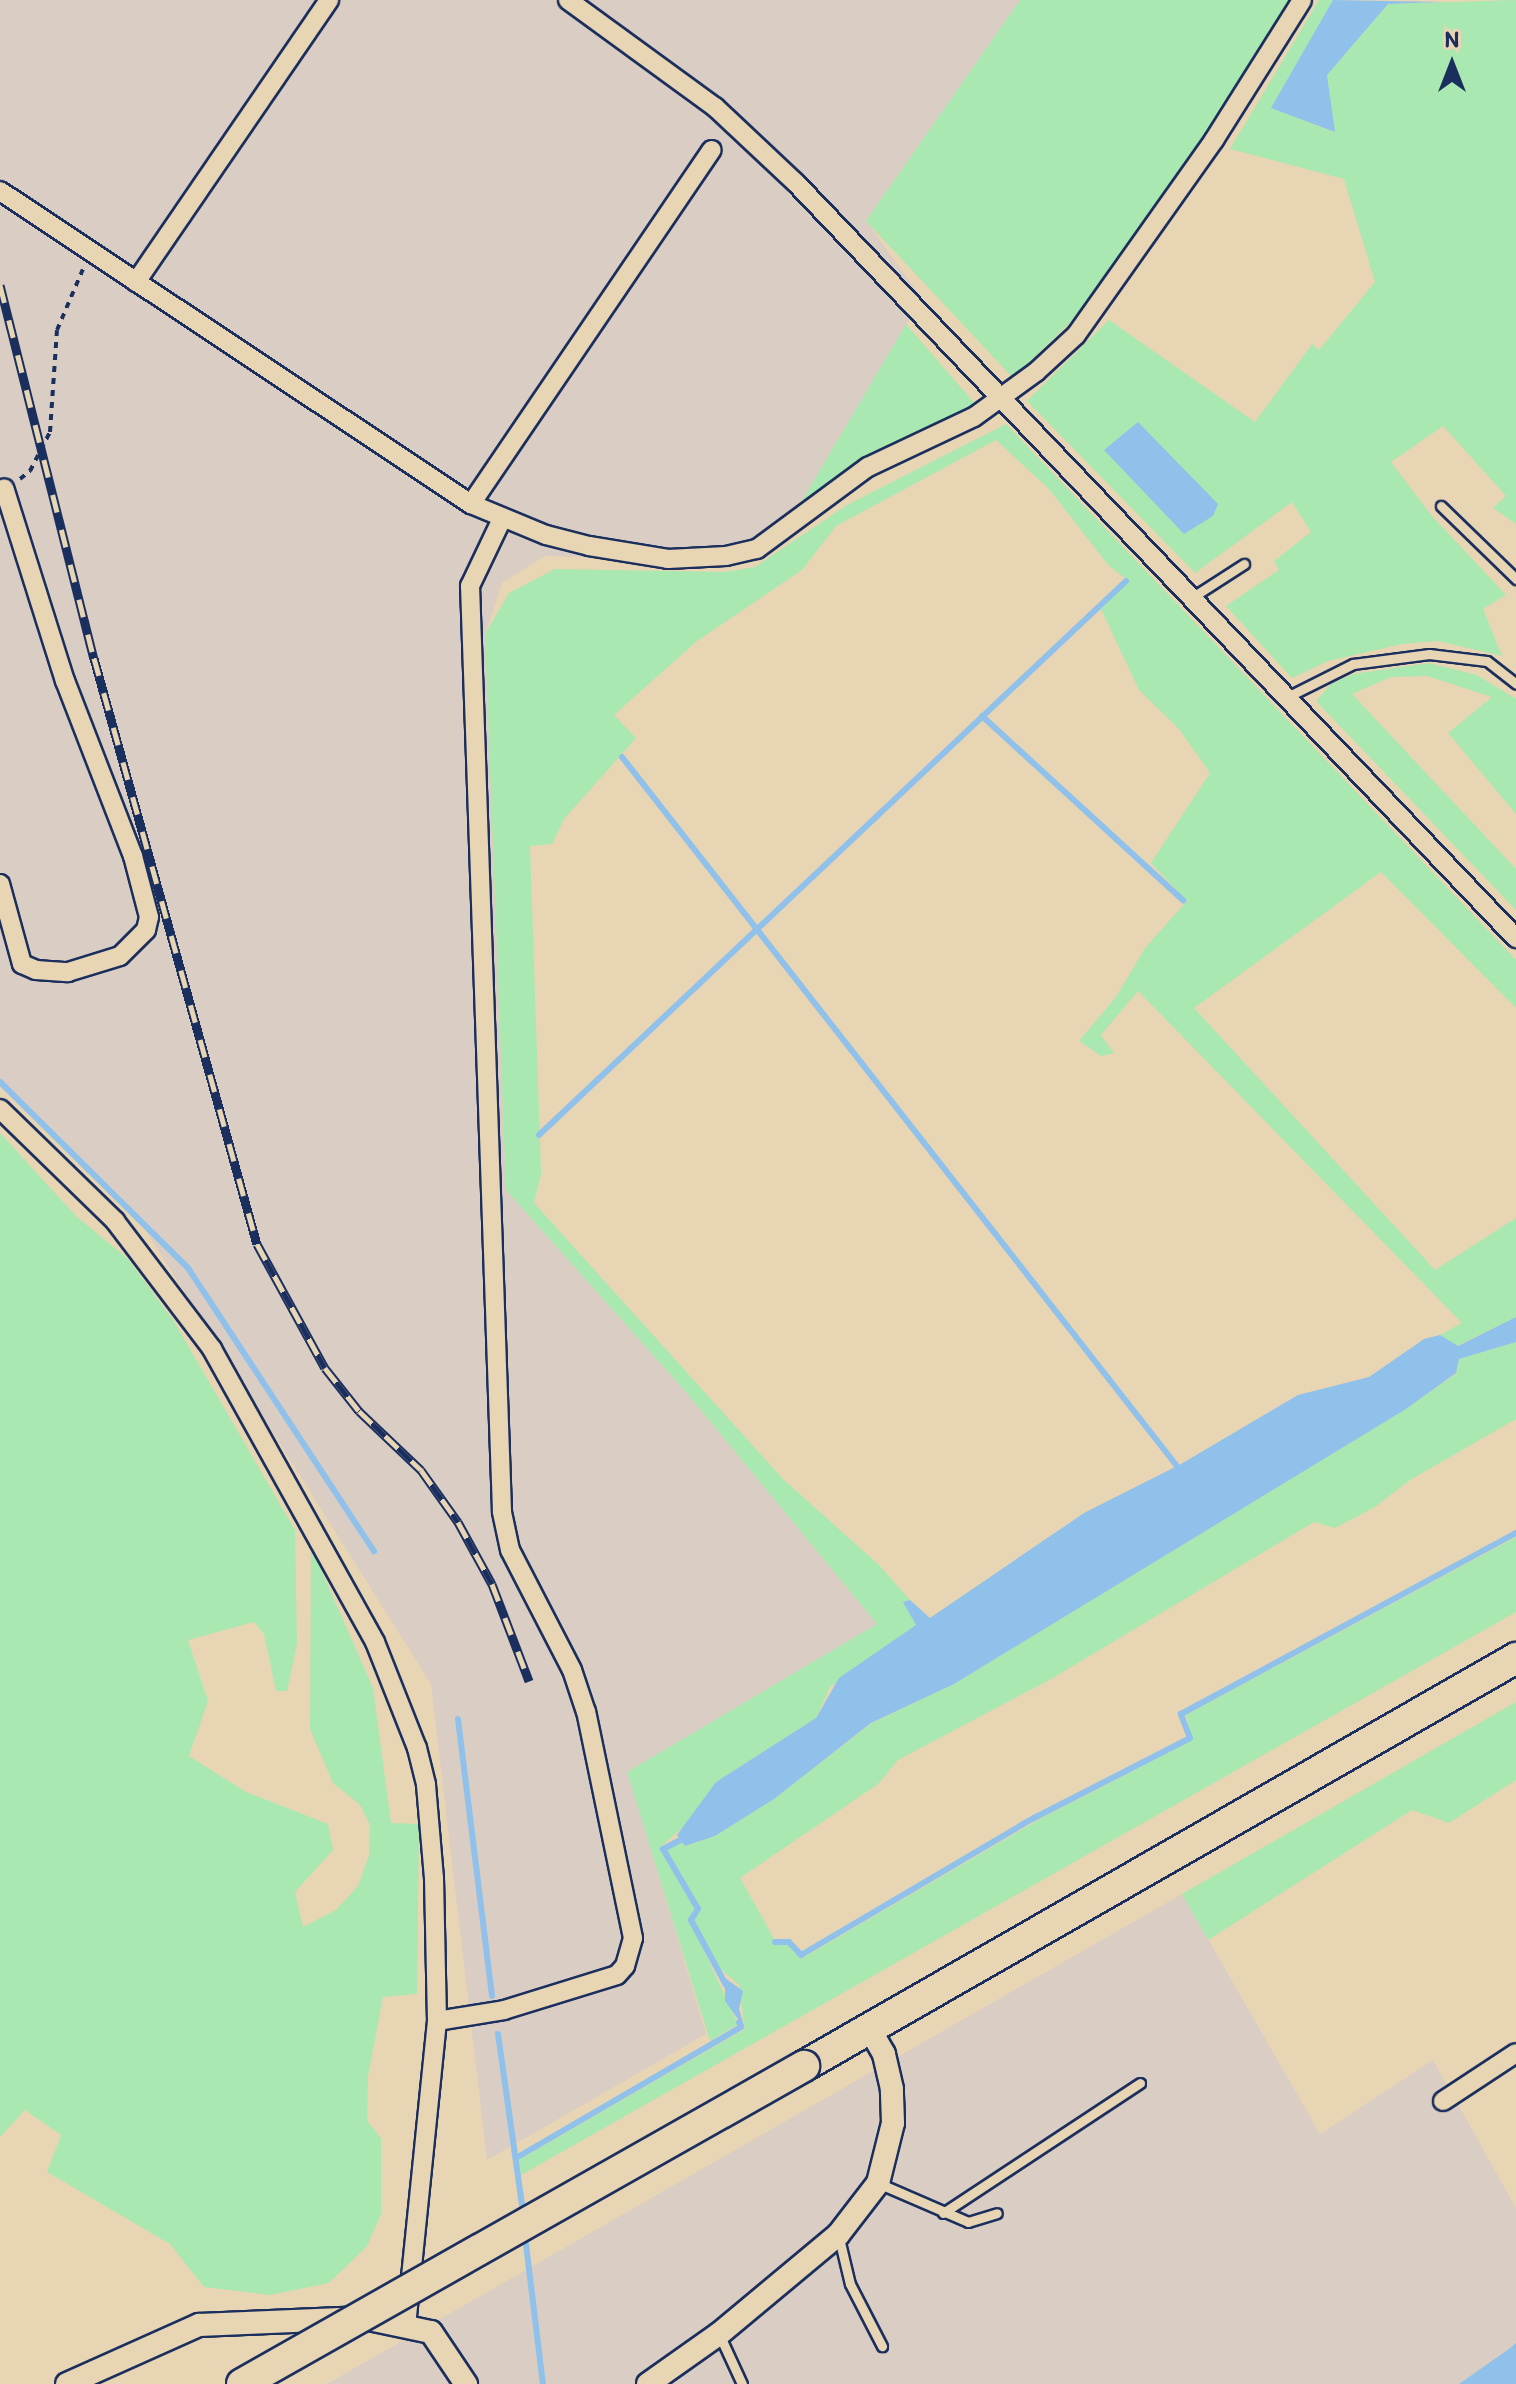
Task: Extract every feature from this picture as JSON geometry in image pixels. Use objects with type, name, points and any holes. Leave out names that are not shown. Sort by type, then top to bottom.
[{"type":"highway","points":[[242,2384],[1516,1658]]},
{"type":"street","points":[[136,282],[329,0]]},
{"type":"street","points":[[568,0],[735,125],[1516,938]]},
{"type":"street","points":[[0,191],[471,504],[546,535],[628,553],[668,559],[726,556],[757,549],[868,467],[999,400],[1076,335],[1214,140],[1302,0]]},
{"type":"street","points":[[471,504],[712,150]]},
{"type":"street","points":[[0,884],[22,964],[36,970],[68,972],[120,956],[146,930],[149,917],[133,856],[65,681],[4,488]]},
{"type":"street","points":[[437,2021],[504,2010],[617,1975],[625,1966],[633,1938],[586,1712],[572,1670],[510,1550],[502,1511],[470,586],[502,519]]},
{"type":"street","points":[[0,1109],[115,1221],[181,1303],[302,1502],[375,1642],[403,1709],[426,1785],[434,1878],[437,2021],[406,2327]]},
{"type":"street","points":[[648,2384],[719,2334],[838,2235],[878,2183],[893,2123],[892,2089],[884,2054],[868,2026]]},
{"type":"street","points":[[1443,2101],[1516,2053]]},
{"type":"street","points":[[67,2384],[199,2325],[364,2318],[431,2332],[466,2384]]},
{"type":"street","points":[[96,2384],[180,2348],[199,2325]]},
{"type":"lane","points":[[1441,506],[1516,579]]},
{"type":"lane","points":[[1191,598],[1244,564]]},
{"type":"lane","points":[[1287,697],[1353,664],[1429,654],[1487,661],[1516,684]]},
{"type":"lane","points":[[943,2213],[1140,2083]]},
{"type":"lane","points":[[878,2183],[968,2222],[997,2213]]},
{"type":"lane","points":[[838,2235],[850,2284],[882,2346]]},
{"type":"lane","points":[[719,2334],[742,2384]]},
{"type":"path","points":[[4,488],[30,471],[50,432],[57,330],[75,278],[95,254]]},
{"type":"shaded area","points":[[0,0],[1020,0],[866,221],[922,298],[780,538],[727,562],[545,556],[502,583],[485,634],[506,1190],[685,1391],[878,1625],[628,1772],[706,2034],[487,2160],[431,1684],[136,1215],[0,1086]]},
{"type":"shaded area","points":[[1182,1894],[1320,2134],[1433,2060],[1516,2208],[1516,2343],[1459,2384],[327,2384]]},
{"type":"green space","points":[[1020,0],[1292,0],[1204,145],[1094,299],[1013,378],[866,221]]},
{"type":"green space","points":[[1319,0],[1333,0],[1272,108],[1334,132],[1327,75],[1388,4],[1516,0],[1516,524],[1493,508],[1506,496],[1443,426],[1391,462],[1431,515],[1506,595],[1483,609],[1502,656],[1438,641],[1402,644],[1328,661],[1292,678],[1226,606],[1279,570],[1274,561],[1311,532],[1292,502],[1195,573],[1027,401],[1109,320],[1255,422],[1312,344],[1319,350],[1375,282],[1344,179],[1230,149]]},
{"type":"green space","points":[[906,324],[976,405],[913,438],[780,538]]},
{"type":"green space","points":[[1006,424],[1516,960],[1516,1008],[1381,872],[1194,1008],[1435,1270],[1516,1218],[1516,1317],[1457,1346],[1440,1335],[1462,1323],[1138,991],[1101,1035],[1114,1053],[1101,1056],[1079,1041],[1116,997],[1145,948],[1187,901],[1151,863],[1210,773],[1179,729],[1139,690],[1101,609],[1129,581],[1109,566],[1049,489],[996,440],[836,526],[802,570],[697,641],[614,715],[636,738],[564,819],[552,844],[530,846],[541,1174],[534,1203],[783,1479],[880,1566],[910,1600],[904,1602],[916,1625],[830,1687],[816,1718],[716,1782],[686,1825],[660,1847],[696,1909],[689,1919],[738,2024],[710,2041],[627,1772],[877,1624],[685,1391],[506,1190],[485,634],[509,593],[555,569],[725,572],[755,567],[847,505]]},
{"type":"green space","points":[[1429,663],[1477,675],[1516,699],[1516,814],[1448,733],[1492,697],[1427,676],[1391,677],[1352,694],[1516,869],[1516,910],[1316,701],[1331,684],[1353,674]]},
{"type":"green space","points":[[0,1133],[77,1217],[127,1258],[173,1320],[295,1530],[297,1644],[287,1691],[276,1691],[264,1634],[254,1622],[188,1640],[208,1701],[189,1756],[246,1792],[328,1824],[333,1850],[295,1892],[303,1927],[336,1910],[358,1886],[369,1855],[370,1825],[360,1805],[333,1783],[310,1729],[311,1547],[373,1688],[391,1823],[419,1824],[417,1994],[383,1997],[368,2076],[367,2121],[381,2138],[381,2214],[367,2246],[329,2283],[270,2295],[204,2287],[170,2244],[47,2172],[61,2135],[25,2110],[0,2137]]},
{"type":"green space","points":[[1516,1342],[1516,1419],[1410,1480],[1375,1507],[1335,1528],[1314,1522],[1051,1679],[898,1760],[878,1784],[740,1878],[777,1944],[789,1945],[801,1959],[1040,1819],[1193,1740],[1186,1715],[1516,1537],[1516,1612],[521,2175],[519,2160],[745,2029],[739,1985],[716,1965],[694,1920],[701,1909],[666,1850],[684,1841],[686,1846],[715,1836],[774,1799],[872,1723],[954,1684],[1406,1409],[1456,1374],[1459,1359]]},
{"type":"green space","points":[[1516,1702],[1516,1780],[1449,1823],[1412,1810],[1208,1940],[1182,1894]]},
{"type":"water","points":[[1333,0],[1442,2],[1388,4],[1327,75],[1335,132],[1271,108]]},
{"type":"water","points":[[1138,422],[1218,504],[1213,516],[1184,534],[1104,450]]},
{"type":"water","points":[[1516,1317],[1516,1342],[1459,1359],[1456,1373],[1406,1409],[954,1684],[871,1723],[774,1799],[715,1836],[685,1846],[677,1835],[716,1782],[816,1718],[839,1678],[916,1625],[903,1602],[910,1600],[930,1618],[1084,1513],[1181,1464],[1298,1395],[1369,1377],[1424,1339],[1440,1335],[1458,1346]]},
{"type":"water","points":[[725,1978],[743,1991],[739,2009],[745,2029],[725,2001]]},
{"type":"water","points":[[1516,2343],[1516,2384],[1459,2384],[1510,2348]]},
{"type":"waterway","points":[[539,1135],[1126,581]]},
{"type":"waterway","points":[[982,716],[1183,900]]},
{"type":"waterway","points":[[622,757],[1177,1466]]},
{"type":"waterway","points":[[0,1082],[188,1268],[374,1551]]},
{"type":"waterway","points":[[775,1942],[789,1942],[801,1955],[1034,1818],[1190,1738],[1181,1714],[1516,1533]]},
{"type":"waterway","points":[[458,1719],[492,1996]]},
{"type":"waterway","points":[[684,1838],[663,1849],[698,1909],[691,1920],[726,1985]]},
{"type":"waterway","points":[[516,2158],[741,2027],[739,2022]]},
{"type":"waterway","points":[[498,2034],[523,2213]]},
{"type":"waterway","points":[[525,2236],[543,2384]]},
{"type":"railway","points":[[0,285],[94,658],[257,1244],[325,1368],[359,1411],[421,1470],[458,1522],[492,1584],[529,1681]]}]
